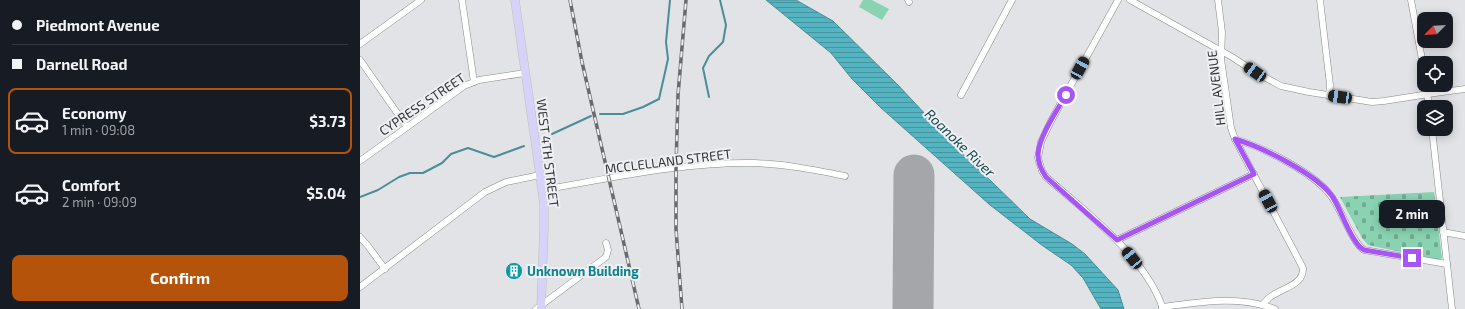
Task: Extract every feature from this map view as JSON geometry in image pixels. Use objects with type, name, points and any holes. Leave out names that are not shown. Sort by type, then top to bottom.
[{"type":"main road","name":"WEST 4TH STREET","points":[[515,0],[542,190],[544,228],[539,308]]},
{"type":"street","points":[[360,44],[421,0]]},
{"type":"street","points":[[462,0],[474,82]]},
{"type":"street","points":[[960,95],[1012,0]]},
{"type":"street","points":[[1118,0],[1051,121],[1039,147],[1039,162],[1042,171],[1046,177],[1117,240],[1143,272],[1163,308],[1219,300],[1250,302],[1275,309]]},
{"type":"street","points":[[1130,0],[1281,86],[1329,96],[1372,102],[1465,89]]},
{"type":"street","name":"HILL AVENUE","points":[[1218,0],[1222,32],[1221,59],[1230,122],[1235,139],[1303,268],[1303,274],[1298,281],[1269,297],[1263,305]]},
{"type":"street","points":[[1320,0],[1330,85],[1329,96]]},
{"type":"street","points":[[1411,0],[1421,56]]},
{"type":"street","points":[[360,60],[407,127]]},
{"type":"street","name":"CYPRESS STREET","points":[[360,161],[456,91],[474,82],[500,76],[525,73]]},
{"type":"street","points":[[1428,94],[1428,100]]},
{"type":"street","points":[[1433,136],[1452,309]]},
{"type":"street","points":[[1235,139],[1267,151],[1310,176],[1321,185],[1332,196],[1357,244],[1364,250],[1447,264]]},
{"type":"street","name":"MCCLELLAND STREET","points":[[542,190],[657,170],[734,163],[799,166],[845,176]]},
{"type":"street","points":[[1117,240],[1254,174]]},
{"type":"street","points":[[360,287],[485,192],[506,182],[540,175]]},
{"type":"street","points":[[1443,232],[1465,236]]},
{"type":"street","points":[[360,237],[385,269]]},
{"type":"street","points":[[539,308],[606,256],[608,250],[606,243]]},
{"type":"green space","points":[[863,0],[872,0],[889,9],[882,20],[859,7]]},
{"type":"green space","points":[[1434,192],[1442,258],[1439,260],[1368,245],[1362,238],[1340,197]]},
{"type":"water","points":[[766,0],[796,0],[833,21],[898,85],[956,147],[1030,219],[1072,244],[1085,254],[1118,290],[1124,309],[1101,309],[1083,278],[1071,265],[1043,246],[990,205],[880,107],[852,79],[831,53]]},
{"type":"waterway","points":[[600,114],[623,114],[643,107],[659,99],[668,59],[666,42],[670,0]]},
{"type":"waterway","points":[[709,97],[703,68],[709,56],[723,42],[726,25],[720,0]]},
{"type":"waterway","points":[[552,134],[591,116]]},
{"type":"waterway","points":[[360,197],[378,190],[399,177],[410,173],[423,173],[442,163],[451,154],[468,148],[494,157],[524,146]]},
{"type":"runway","points":[[913,309],[914,175]]},
{"type":"railway","points":[[570,0],[582,62],[639,309]]},
{"type":"railway","points":[[682,309],[676,229],[676,168],[678,95],[686,0]]},
{"type":"place","name":"Unknown Building","points":[[514,271]]},
{"type":"route","points":[[1066,95],[1051,121],[1039,147],[1038,158],[1042,171],[1046,177],[1117,240],[1254,174],[1235,139],[1261,148],[1285,161],[1310,176],[1328,191],[1357,244],[1364,250],[1412,258]]},
{"type":"water label","name":"Roanoke River","points":[[960,143]]}]
